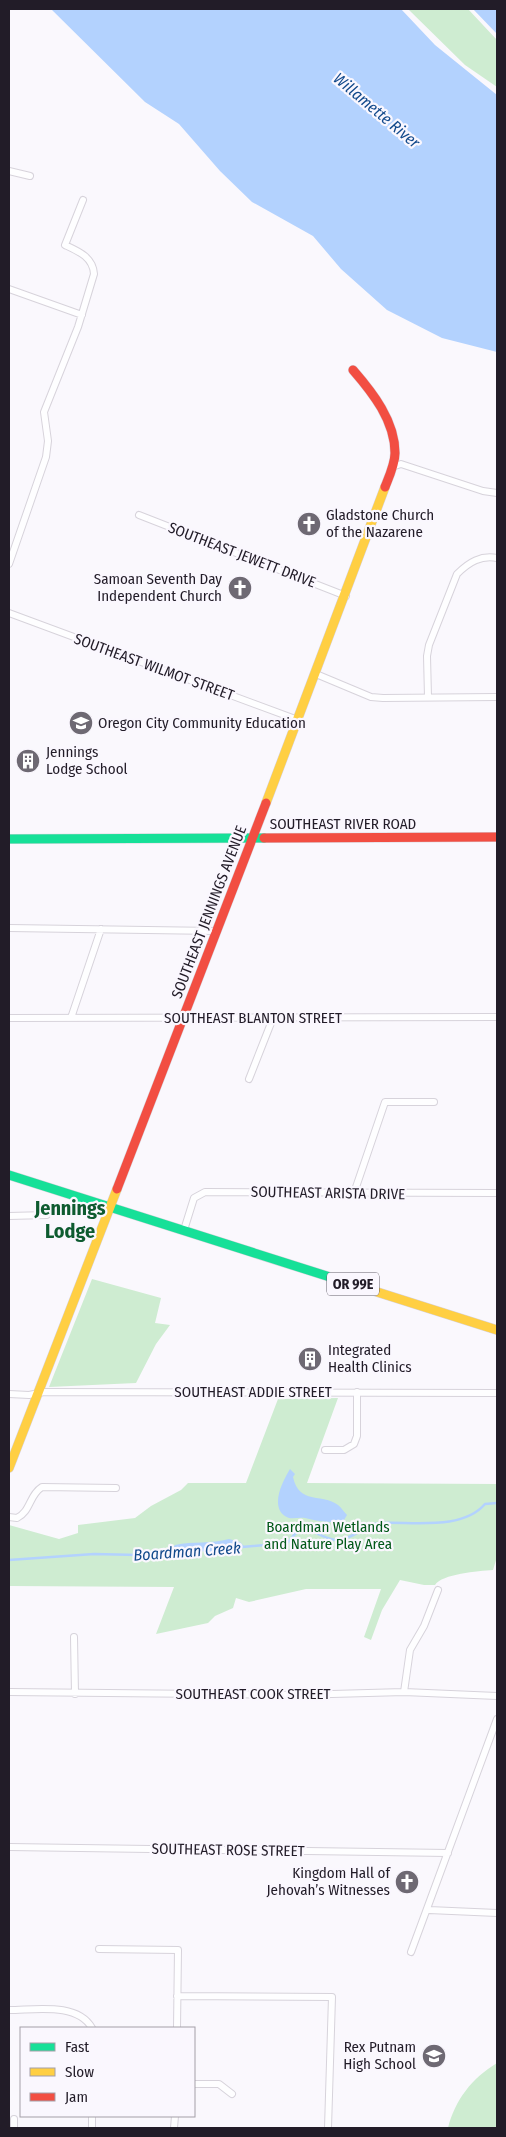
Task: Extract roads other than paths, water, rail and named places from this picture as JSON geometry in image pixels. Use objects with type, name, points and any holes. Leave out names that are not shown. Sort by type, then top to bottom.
[{"type":"street","points":[[9,170],[30,176]]},
{"type":"street","points":[[9,564],[46,457],[48,441],[44,412],[82,315],[93,277],[93,268],[81,253],[65,245],[83,200]]},
{"type":"street","points":[[9,289],[82,315]]},
{"type":"street","name":"SOUTHEAST JENNINGS AVENUE","points":[[9,1468],[346,596],[392,467],[395,453],[389,424],[374,394],[353,370]]},
{"type":"street","points":[[392,467],[401,464],[483,491],[497,493]]},
{"type":"street","name":"SOUTHEAST JEWETT DRIVE","points":[[139,515],[346,596]]},
{"type":"street","points":[[428,698],[427,656],[457,574],[476,559],[497,558]]},
{"type":"street","name":"SOUTHEAST WILMOT STREET","points":[[9,613],[298,720]]},
{"type":"street","points":[[316,674],[371,697],[497,697]]},
{"type":"street","name":"SOUTHEAST RIVER ROAD","points":[[9,839],[497,837]]},
{"type":"street","points":[[9,928],[216,931]]},
{"type":"street","points":[[71,1018],[100,929]]},
{"type":"street","name":"SOUTHEAST BLANTON STREET","points":[[9,1018],[497,1017]]},
{"type":"street","points":[[248,1079],[273,1018]]},
{"type":"street","points":[[354,1193],[385,1102],[434,1102]]},
{"type":"street","name":"OR 99E","points":[[9,1175],[497,1330]]},
{"type":"street","name":"SOUTHEAST ARISTA DRIVE","points":[[184,1230],[192,1203],[201,1192],[497,1193]]},
{"type":"street","points":[[9,1216],[47,1216],[52,1207]]},
{"type":"street","points":[[325,1450],[344,1450],[354,1444],[357,1436],[357,1392]]},
{"type":"street","name":"SOUTHEAST ADDIE STREET","points":[[9,1394],[497,1393]]},
{"type":"street","points":[[9,1516],[18,1518],[25,1512],[33,1495],[42,1487],[116,1488]]},
{"type":"street","points":[[404,1692],[410,1650],[424,1626],[438,1590]]},
{"type":"street","points":[[74,1637],[75,1694]]},
{"type":"street","name":"SOUTHEAST COOK STREET","points":[[9,1692],[312,1695],[404,1692],[497,1696]]},
{"type":"street","points":[[411,1952],[429,1910],[497,1719]]},
{"type":"street","name":"SOUTHEAST ROSE STREET","points":[[9,1848],[448,1853]]},
{"type":"street","points":[[429,1910],[497,1913]]},
{"type":"street","points":[[99,1949],[178,1950],[177,2027]]},
{"type":"street","points":[[177,1996],[332,1998],[328,2128]]},
{"type":"street","points":[[9,2010],[70,2011],[87,2020],[91,2027]]},
{"type":"street","points":[[195,2084],[219,2084],[232,2094]]},
{"type":"street","points":[[14,2119],[14,2128]]},
{"type":"water","name":"Willamette River","points":[[51,9],[401,9],[435,45],[497,95],[497,352],[442,338],[387,310],[341,269],[313,236],[252,202],[220,171],[179,124],[145,102]]},
{"type":"water","points":[[473,9],[497,9],[497,34]]},
{"type":"water","points":[[290,1469],[295,1474],[293,1477],[300,1492],[338,1505],[347,1515],[344,1520],[324,1522],[303,1518],[289,1518],[283,1514],[279,1509],[279,1495]]},
{"type":"water","points":[[229,1539],[240,1542],[245,1547],[209,1553],[200,1551],[171,1551],[175,1545]]},
{"type":"waterway","name":"Boardman Creek","points":[[242,1547],[287,1543],[295,1534],[305,1530],[332,1540],[338,1540],[350,1537],[369,1526],[379,1523],[435,1523],[450,1521],[463,1518],[485,1504],[497,1503]]},
{"type":"waterway","name":"Boardman Creek","points":[[9,1560],[94,1554],[138,1555],[172,1549]]},
{"type":"place","name":"Gladstone Church of the Nazarene","points":[[309,524]]},
{"type":"place","name":"Samoan Seventh Day Independent Church","points":[[240,588]]},
{"type":"place","name":"Oregon City Community Education","points":[[81,723]]},
{"type":"place","name":"Jennings Lodge School","points":[[28,761]]},
{"type":"place","name":"Integrated Health Clinics","points":[[310,1359]]},
{"type":"place","name":"Kingdom Hall of Jehovah’s Witnesses","points":[[407,1882]]},
{"type":"place","name":"Rex Putnam High School","points":[[434,2056]]},
{"type":"district","name":"Jennings Lodge","points":[[70,1220]]},
{"type":"park label","name":"Boardman Wetlands and Nature Play Area","points":[[328,1536]]}]
